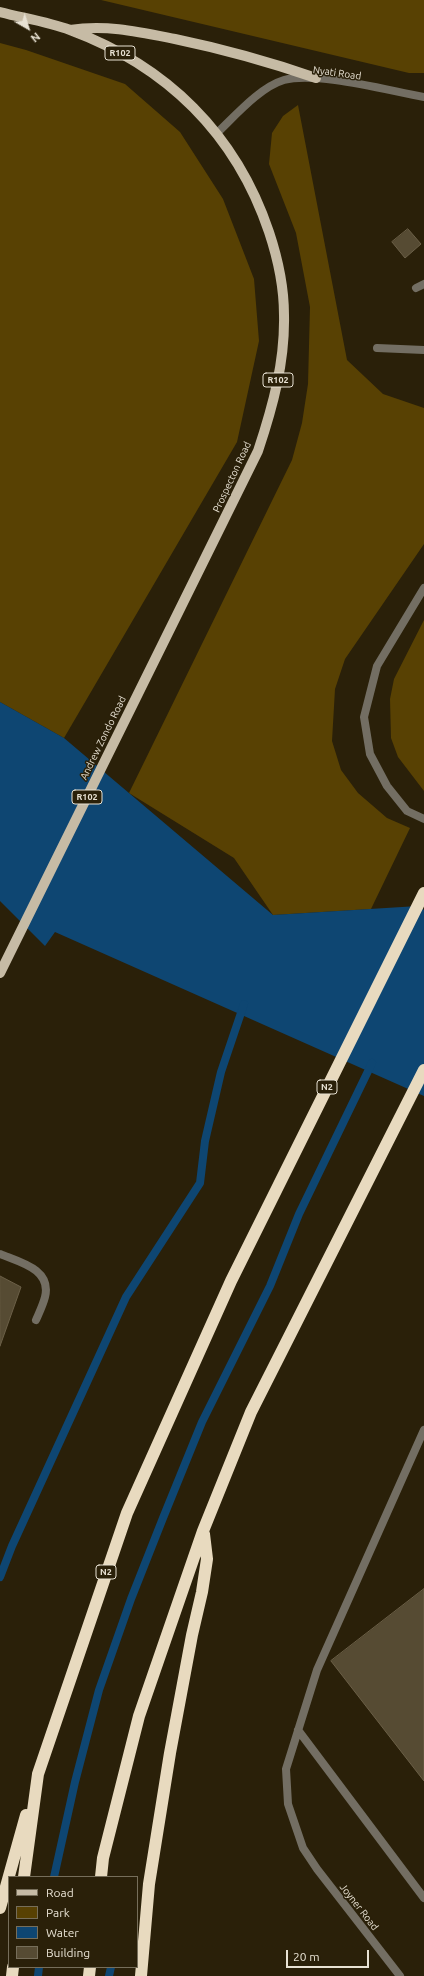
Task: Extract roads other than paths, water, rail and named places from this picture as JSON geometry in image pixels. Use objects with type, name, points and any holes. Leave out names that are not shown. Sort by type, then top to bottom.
[{"type":"highway","name":"N2","points":[[24,1876],[38,1774],[127,1513],[231,1281],[424,893]]},
{"type":"highway","points":[[101,1876],[104,1858],[139,1716],[203,1531],[251,1412],[300,1318],[424,1070]]},
{"type":"highway","points":[[141,1976],[152,1868],[170,1753],[192,1635],[202,1592],[207,1559],[203,1531]]},
{"type":"highway","points":[[9,1876],[38,1774]]},
{"type":"highway","points":[[0,1908],[8,1880]]},
{"type":"main road","name":"R102","points":[[0,12],[70,30],[113,49],[152,72],[189,102],[217,133]]},
{"type":"main road","points":[[70,30],[89,27],[150,34],[255,58],[316,78]]},
{"type":"main road","name":"Prospecton Road","points":[[175,621],[258,451],[273,405],[282,356],[284,314],[278,260],[260,206],[244,172],[217,133]]},
{"type":"main road","name":"Andrew Zondo Road","points":[[0,973],[175,621]]},
{"type":"lane","name":"Nyati Road","points":[[217,133],[260,93],[284,80],[316,78],[424,97]]},
{"type":"lane","points":[[416,288],[424,284]]},
{"type":"lane","points":[[377,348],[424,350]]},
{"type":"lane","points":[[424,588],[377,666],[364,717],[370,754],[387,786],[406,811],[424,819]]},
{"type":"lane","points":[[0,1254],[30,1265],[42,1276],[46,1287],[45,1296],[36,1320]]},
{"type":"lane","name":"Joyner Road","points":[[400,1976],[317,1869],[303,1848],[288,1804],[286,1769],[317,1670],[424,1430]]},
{"type":"lane","points":[[298,1730],[424,1898]]},
{"type":"water","points":[[0,702],[64,738],[273,915],[418,906],[424,910],[424,1096],[55,932],[45,946],[0,901]]},
{"type":"waterway","points":[[0,1577],[12,1546],[126,1297],[200,1183],[205,1141],[221,1072],[244,1004]]},
{"type":"waterway","points":[[54,1876],[75,1782],[99,1690],[131,1599],[202,1422],[270,1286],[299,1214],[372,1063]]},
{"type":"waterway","points":[[38,1976],[39,1968]]},
{"type":"waterway","points":[[109,1976],[111,1968]]}]
